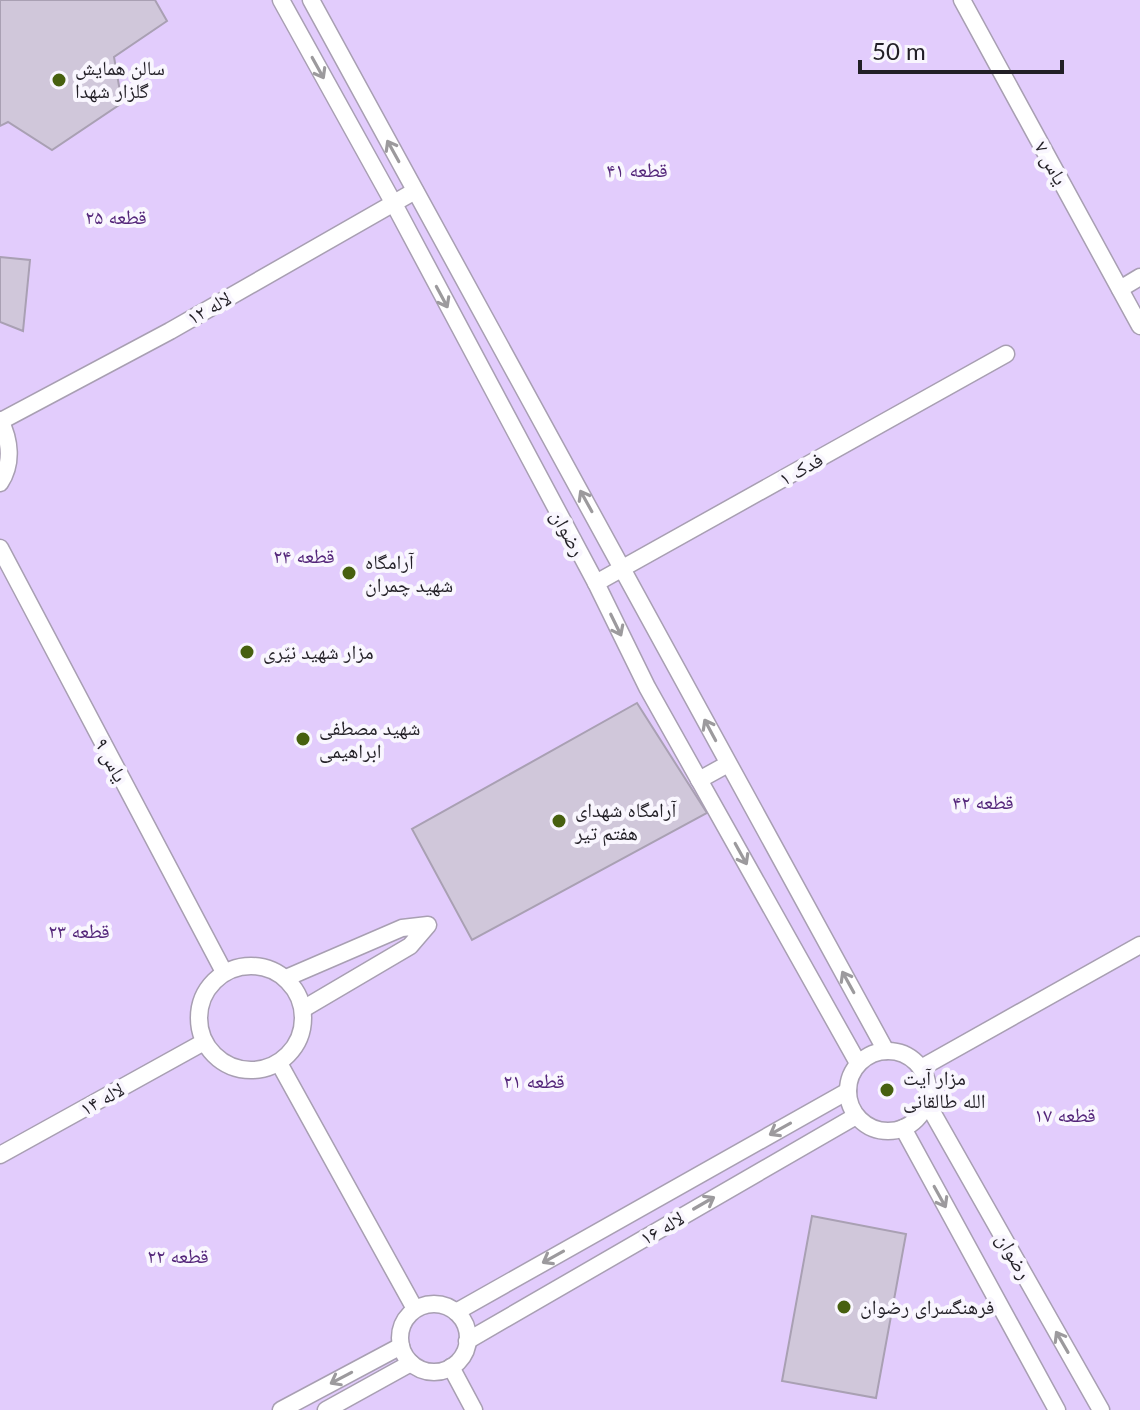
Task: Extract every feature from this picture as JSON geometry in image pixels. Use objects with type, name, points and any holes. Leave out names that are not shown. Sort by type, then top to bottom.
[{"type":"lane","name":"رضوان","points":[[281,0],[394,204],[596,583],[647,687],[858,1063]]},
{"type":"lane","name":"رضوان","points":[[311,0],[886,1051]]},
{"type":"lane","name":"یاس ۷","points":[[962,0],[1140,326]]},
{"type":"lane","name":"لاله ۱۲","points":[[1,420],[170,331],[415,191]]},
{"type":"lane","points":[[1120,289],[1140,277]]},
{"type":"lane","name":"فدک ۱","points":[[596,583],[1006,354]]},
{"type":"lane","points":[[0,483],[9,459],[8,439],[1,420]]},
{"type":"lane","name":"یاس ۹","points":[[0,548],[224,972]]},
{"type":"lane","points":[[699,780],[728,764]]},
{"type":"lane","points":[[286,978],[402,928],[428,925],[410,946],[303,1009]]},
{"type":"lane","points":[[921,1068],[1140,945]]},
{"type":"lane","points":[[256,965],[272,969],[286,978],[297,992],[303,1009],[299,1040],[290,1052],[279,1063],[262,1069],[245,1070],[214,1056],[204,1042],[199,1027],[203,995],[212,982],[224,972],[240,966],[256,965]]},
{"type":"lane","name":"لاله ۱۴","points":[[0,1155],[204,1042]]},
{"type":"lane","points":[[886,1051],[899,1052],[912,1058],[926,1079],[927,1103],[922,1114],[903,1128],[890,1132],[866,1125],[856,1116],[848,1091],[849,1081],[858,1063],[886,1051]]},
{"type":"lane","points":[[279,1063],[415,1309]]},
{"type":"lane","points":[[456,1312],[848,1091]]},
{"type":"lane","name":"رضوان","points":[[927,1103],[1101,1410]]},
{"type":"lane","name":"لاله ۱۶","points":[[467,1341],[856,1116]]},
{"type":"lane","name":"رضوان","points":[[903,1128],[1057,1410]]},
{"type":"lane","points":[[436,1304],[456,1312],[466,1330],[467,1341],[465,1351],[451,1367],[430,1372],[404,1356],[402,1325],[415,1309],[436,1304]]},
{"type":"lane","points":[[281,1410],[401,1346]]},
{"type":"lane","points":[[326,1410],[411,1363]]},
{"type":"lane","points":[[451,1367],[474,1410]]},
{"type":"green space","points":[[0,0],[1140,0],[1140,1410],[0,1410]]},
{"type":"building","name":"سالن همایش گلزار شهدا","points":[[0,0],[155,0],[167,21],[114,57],[122,103],[52,150],[8,122],[0,126]]},
{"type":"building","points":[[0,257],[30,260],[23,331],[0,322]]},
{"type":"building","name":"آرامگاه شهدای هفتم تیر","points":[[637,703],[707,813],[472,940],[412,829]]},
{"type":"building","name":"فرهنگسرای رضوان","points":[[812,1216],[906,1234],[876,1398],[782,1381]]},
{"type":"place","name":"سالن همایش گلزار شهدا","points":[[59,80]]},
{"type":"place","name":"آرامگاه شهید چمران","points":[[349,573]]},
{"type":"place","name":"مزار شهید نیّری","points":[[247,652]]},
{"type":"place","name":"شهید مصطفی ابراهیمی","points":[[303,739]]},
{"type":"place","name":"آرامگاه شهدای هفتم تیر","points":[[559,821]]},
{"type":"place","name":"مزار آیت الله طالقانی","points":[[887,1090]]},
{"type":"place","name":"فرهنگسرای رضوان","points":[[844,1307]]},
{"type":"park label","name":"قطعه ۴۱","points":[[637,170]]},
{"type":"park label","name":"قطعه ۲۵","points":[[116,217]]},
{"type":"park label","name":"قطعه ۲۴","points":[[304,556]]},
{"type":"park label","name":"قطعه ۴۲","points":[[983,802]]},
{"type":"park label","name":"قطعه ۲۳","points":[[79,931]]},
{"type":"park label","name":"قطعه ۲۱","points":[[534,1081]]},
{"type":"park label","name":"قطعه ۱۷","points":[[1065,1115]]},
{"type":"park label","name":"قطعه ۲۲","points":[[178,1256]]}]
